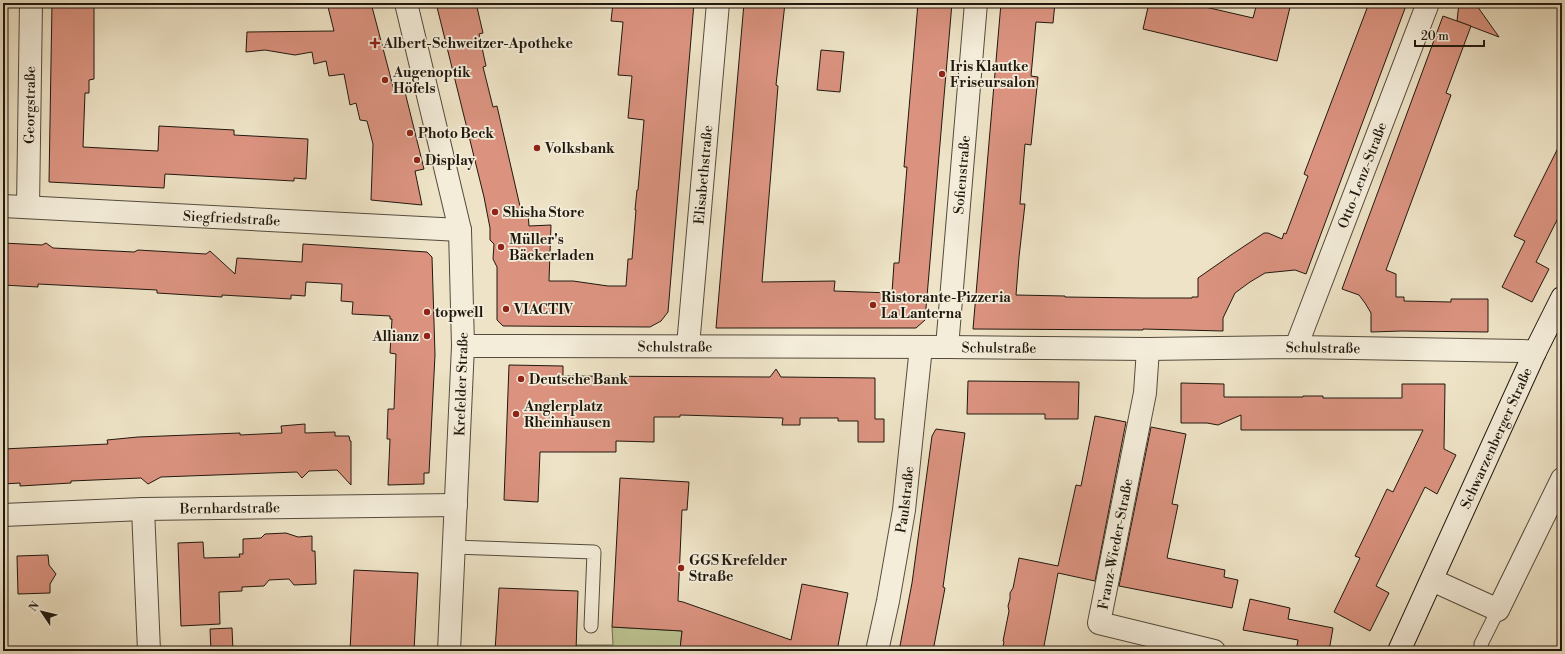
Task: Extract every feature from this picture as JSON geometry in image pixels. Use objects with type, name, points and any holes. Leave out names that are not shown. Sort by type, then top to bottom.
[{"type":"street","name":"Georgstraße","points":[[28,207],[31,3]]},
{"type":"street","name":"Krefelder Straße","points":[[406,3],[460,230],[463,346],[449,651]]},
{"type":"street","name":"Elisabethstraße","points":[[688,346],[718,3]]},
{"type":"street","name":"Sofienstraße","points":[[947,347],[976,3]]},
{"type":"street","name":"Otto-Lenz-Straße","points":[[1296,346],[1428,3]]},
{"type":"street","name":"Siegfriedstraße","points":[[3,206],[460,230]]},
{"type":"street","name":"Schwarzenberger Straße","points":[[1399,651],[1535,352],[1562,298]]},
{"type":"street","name":"Schulstraße","points":[[463,346],[1148,349],[1296,346],[1522,350],[1535,352]]},
{"type":"street","name":"Paulstraße","points":[[877,651],[888,600],[904,510],[921,347]]},
{"type":"street","name":"Franz-Wieder-Straße","points":[[1148,349],[1145,393],[1099,623],[1214,651]]},
{"type":"street","points":[[1432,580],[1498,610],[1562,479]]},
{"type":"street","name":"Bernhardstraße","points":[[3,516],[143,508],[456,505]]},
{"type":"street","points":[[143,508],[149,651]]},
{"type":"lane","points":[[454,547],[594,552],[591,626]]},
{"type":"lane","points":[[1482,651],[1481,644],[1498,610]]},
{"type":"green space","points":[[612,627],[682,631],[680,649],[678,651],[576,651],[576,645],[613,645]]},
{"type":"building","points":[[52,3],[94,3],[94,79],[89,80],[89,93],[85,93],[83,147],[158,151],[159,126],[234,130],[234,135],[308,139],[306,179],[294,178],[294,181],[165,174],[164,188],[49,182]]},
{"type":"building","points":[[327,3],[371,3],[395,94],[405,92],[424,169],[415,171],[422,205],[371,200],[373,144],[367,121],[360,120],[356,103],[350,105],[344,74],[329,76],[326,61],[314,64],[312,52],[295,55],[265,50],[246,52],[247,32],[334,31]]},
{"type":"building","points":[[436,3],[476,3],[483,33],[479,34],[486,66],[483,67],[493,107],[497,106],[522,215],[528,213],[529,226],[551,225],[549,281],[573,281],[608,286],[626,286],[628,259],[632,259],[635,210],[644,120],[628,118],[632,76],[618,75],[623,22],[611,21],[613,3],[694,3],[668,312],[661,321],[650,327],[503,326],[497,320],[497,267],[493,259],[494,244],[490,240],[490,228],[484,197]]},
{"type":"building","points":[[744,3],[785,3],[776,85],[778,86],[762,282],[835,281],[834,291],[892,293],[894,263],[899,263],[907,167],[904,167],[918,3],[952,3],[925,320],[916,328],[716,328]]},
{"type":"building","points":[[1001,3],[1055,3],[1053,23],[1036,22],[1031,76],[1038,77],[1031,145],[1025,144],[1020,204],[1025,204],[1016,295],[1192,298],[1198,297],[1198,278],[1231,255],[1264,233],[1268,233],[1282,239],[1284,233],[1286,234],[1308,176],[1304,174],[1369,3],[1407,3],[1306,274],[1295,270],[1265,273],[1250,282],[1235,293],[1223,318],[1223,331],[1143,329],[973,329]]},
{"type":"building","points":[[1149,3],[1188,3],[1253,18],[1257,3],[1291,3],[1277,61],[1143,29]]},
{"type":"building","points":[[1459,3],[1475,3],[1499,37],[1457,21]]},
{"type":"building","points":[[1443,16],[1471,26],[1446,93],[1451,95],[1386,270],[1396,274],[1396,297],[1404,297],[1404,301],[1451,302],[1451,299],[1488,299],[1488,332],[1371,332],[1371,313],[1365,303],[1359,295],[1342,289]]},
{"type":"building","points":[[821,50],[844,52],[840,92],[817,90]]},
{"type":"building","points":[[1562,140],[1562,210],[1536,262],[1549,269],[1532,302],[1502,287],[1525,241],[1514,236]]},
{"type":"building","points":[[3,243],[42,245],[46,243],[53,248],[134,252],[138,250],[206,254],[210,251],[235,274],[237,258],[302,262],[303,244],[427,252],[432,257],[435,355],[429,473],[424,473],[424,484],[388,485],[390,439],[387,439],[388,409],[394,409],[396,354],[390,353],[392,319],[390,319],[390,316],[352,314],[353,302],[341,301],[342,284],[306,282],[305,296],[291,295],[291,299],[222,295],[222,297],[157,293],[157,290],[38,284],[38,287],[3,285]]},
{"type":"building","points":[[509,365],[563,366],[563,376],[770,377],[776,369],[781,377],[875,378],[875,419],[884,419],[884,442],[858,442],[858,421],[838,421],[838,418],[800,418],[800,425],[782,425],[783,418],[680,415],[680,417],[654,417],[654,442],[616,441],[616,452],[540,452],[538,502],[504,500]]},
{"type":"building","points":[[968,381],[1079,382],[1078,419],[1045,419],[1045,414],[967,414]]},
{"type":"building","points":[[1181,383],[1224,384],[1224,397],[1323,396],[1323,398],[1402,398],[1402,384],[1445,384],[1444,449],[1456,455],[1437,494],[1425,487],[1376,586],[1389,593],[1370,631],[1334,612],[1360,558],[1355,556],[1387,489],[1393,492],[1423,430],[1241,430],[1241,415],[1218,425],[1207,423],[1181,423]]},
{"type":"building","points":[[1095,416],[1126,422],[1095,581],[1058,573],[1043,651],[1002,651],[1009,611],[1008,606],[1010,593],[1013,588],[1019,558],[1058,566],[1076,485],[1081,486]]},
{"type":"building","points":[[305,424],[305,433],[335,432],[335,436],[349,436],[351,441],[351,485],[337,470],[309,471],[302,478],[297,472],[161,477],[148,484],[141,478],[71,481],[71,483],[20,486],[20,483],[3,484],[3,449],[108,444],[107,440],[138,437],[282,433],[281,426]]},
{"type":"building","points":[[1151,427],[1186,434],[1172,504],[1178,505],[1167,558],[1225,570],[1224,577],[1238,580],[1232,608],[1119,586]]},
{"type":"building","points":[[936,429],[965,433],[943,587],[945,588],[933,651],[899,651],[912,583],[932,436]]},
{"type":"building","points":[[620,478],[689,482],[687,510],[682,510],[678,601],[791,640],[802,584],[848,593],[837,651],[692,651],[680,649],[682,631],[612,627]]},
{"type":"building","points":[[286,533],[298,537],[312,536],[312,551],[315,551],[316,584],[294,585],[289,579],[269,580],[264,586],[242,587],[242,591],[219,592],[220,624],[181,626],[178,543],[203,542],[204,558],[240,557],[239,554],[243,554],[243,539],[261,538],[265,534]]},
{"type":"building","points":[[48,555],[49,565],[56,574],[50,584],[50,593],[18,594],[17,556]]},
{"type":"building","points":[[354,570],[418,573],[414,651],[350,651]]},
{"type":"building","points":[[499,588],[578,591],[576,651],[495,651]]},
{"type":"building","points":[[1250,599],[1290,608],[1288,619],[1333,628],[1329,651],[1296,651],[1298,640],[1243,630]]},
{"type":"building","points":[[232,628],[233,651],[211,651],[210,629]]},
{"type":"place","name":"Albert-Schweitzer-Apotheke","points":[[375,43]]},
{"type":"place","name":"Iris Klautke Friseursalon","points":[[942,74]]},
{"type":"place","name":"Augenoptik Höfels","points":[[385,80]]},
{"type":"place","name":"Photo Beck","points":[[410,133]]},
{"type":"place","name":"Volksbank","points":[[537,148]]},
{"type":"place","name":"Display","points":[[417,160]]},
{"type":"place","name":"Shisha Store","points":[[495,212]]},
{"type":"place","name":"Müller's Bäckerladen","points":[[501,247]]},
{"type":"place","name":"Ristorante-Pizzeria La Lanterna","points":[[873,305]]},
{"type":"place","name":"VIACTIV","points":[[506,309]]},
{"type":"place","name":"topwell","points":[[427,312]]},
{"type":"place","name":"Allianz","points":[[427,336]]},
{"type":"place","name":"Deutsche Bank","points":[[521,379]]},
{"type":"place","name":"Anglerplatz Rheinhausen","points":[[516,414]]},
{"type":"place","name":"GGS Krefelder Straße","points":[[681,568]]}]
